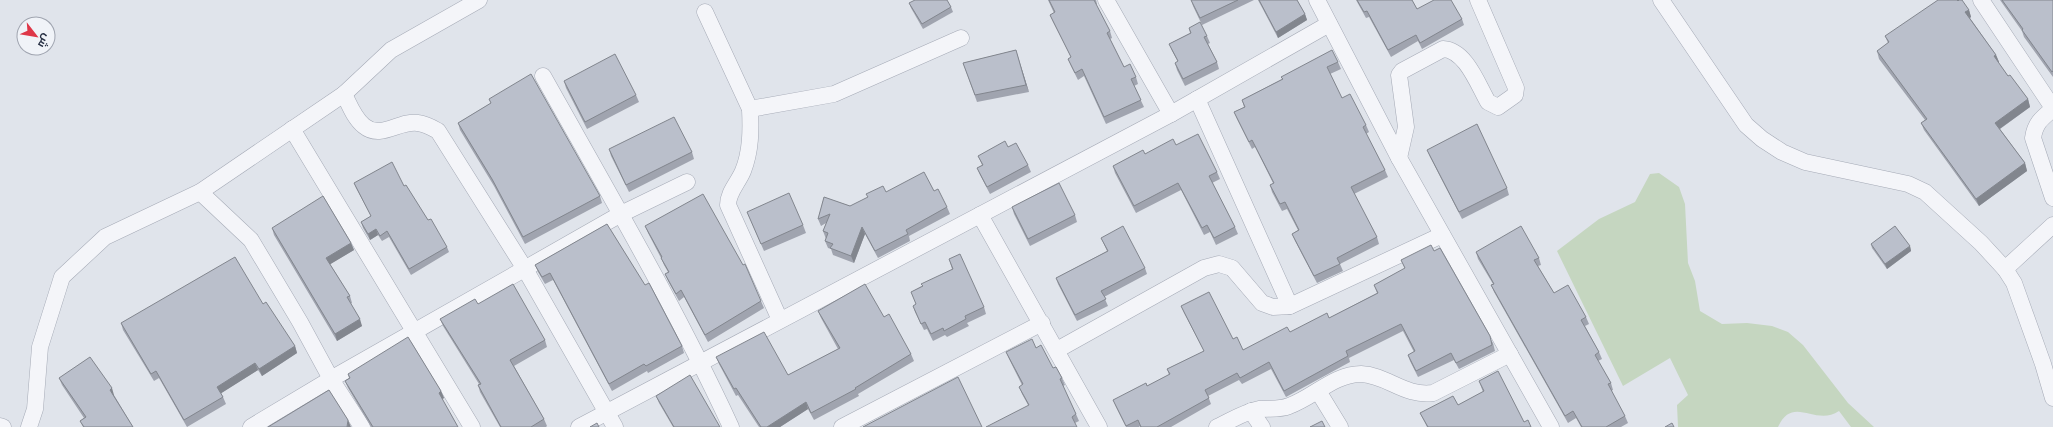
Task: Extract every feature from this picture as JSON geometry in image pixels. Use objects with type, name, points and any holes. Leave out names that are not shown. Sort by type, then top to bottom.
[{"type":"street","points":[[29,427],[35,409],[40,347],[62,277],[105,237],[200,192],[344,94],[391,50],[479,0]]},
{"type":"street","points":[[1317,0],[1399,158],[1551,427]]},
{"type":"street","points":[[1399,158],[1406,127],[1398,80],[1402,71],[1443,49],[1448,49],[1459,55],[1488,102],[1493,106],[1498,107],[1515,95],[1516,88],[1478,0]]},
{"type":"street","points":[[1660,0],[1746,125],[1762,139],[1782,152],[1805,162],[1908,184],[1925,192],[1980,243],[2005,269],[2014,283],[2048,361],[2053,398]]},
{"type":"street","points":[[1981,0],[2053,108],[2038,121],[2034,129],[2033,138],[2053,198]]},
{"type":"street","points":[[1110,1],[1170,114]]},
{"type":"street","points":[[705,12],[750,108],[751,124],[748,154],[738,182],[730,194],[728,205],[780,320]]},
{"type":"street","points":[[579,427],[1170,114],[1329,24]]},
{"type":"street","points":[[750,108],[834,94],[961,38]]},
{"type":"street","points":[[543,76],[621,214],[701,362],[731,427]]},
{"type":"street","points":[[344,94],[356,117],[363,125],[371,130],[380,132],[406,123],[417,122],[428,125],[438,132],[525,269],[615,427]]},
{"type":"street","points":[[1197,99],[1290,306]]},
{"type":"street","points":[[292,129],[472,427]]},
{"type":"street","points":[[251,427],[331,379],[621,214],[686,182]]},
{"type":"street","points":[[200,192],[251,240],[300,322],[331,379],[362,427]]},
{"type":"street","points":[[980,215],[1042,323],[1099,427]]},
{"type":"street","points":[[2005,269],[2053,224]]},
{"type":"street","points":[[1057,350],[1204,268],[1220,264],[1232,268],[1262,303],[1273,307],[1290,306],[1442,235]]},
{"type":"street","points":[[842,427],[1042,323]]},
{"type":"street","points":[[1217,427],[1251,411],[1288,407],[1338,379],[1350,375],[1362,374],[1377,378],[1409,392],[1423,395],[1433,393],[1510,354]]},
{"type":"street","points":[[1318,391],[1340,427]]},
{"type":"street","points":[[1251,411],[1262,427]]},
{"type":"green space","points":[[1659,173],[1679,187],[1685,204],[1688,263],[1695,281],[1700,311],[1722,324],[1747,323],[1772,326],[1788,332],[1803,345],[1848,403],[1874,427],[1851,427],[1839,411],[1830,415],[1821,416],[1798,412],[1790,413],[1784,417],[1778,427],[1678,427],[1677,405],[1688,395],[1670,358],[1623,386],[1557,251],[1599,219],[1635,202],[1650,174]]},
{"type":"building","points":[[915,0],[947,0],[951,7],[922,24],[909,3]]},
{"type":"building","points":[[1049,0],[1094,0],[1110,31],[1107,33],[1124,67],[1130,64],[1136,77],[1131,79],[1141,100],[1104,117],[1082,69],[1075,73],[1068,59],[1071,57],[1050,15],[1055,12]]},
{"type":"building","points":[[1191,0],[1238,0],[1200,18]]},
{"type":"building","points":[[1259,0],[1297,0],[1305,14],[1276,32]]},
{"type":"building","points":[[1357,0],[1412,0],[1417,9],[1434,0],[1451,0],[1462,19],[1420,43],[1416,35],[1388,50],[1367,11],[1364,12]]},
{"type":"building","points":[[1938,0],[1962,0],[1969,10],[1965,12],[1996,55],[1994,56],[2008,76],[2010,75],[2028,99],[1995,123],[2025,163],[1976,199],[1921,123],[1927,119],[1877,51],[1889,42],[1885,36]]},
{"type":"building","points":[[2002,0],[2053,0],[2052,72],[2022,30],[2023,29]]},
{"type":"building","points":[[1200,22],[1207,36],[1204,37],[1217,62],[1183,79],[1175,63],[1178,61],[1169,44],[1191,33],[1189,28]]},
{"type":"building","points":[[1016,50],[1026,85],[975,95],[963,63]]},
{"type":"building","points":[[1332,50],[1338,62],[1327,67],[1342,98],[1350,94],[1366,125],[1363,127],[1385,170],[1351,187],[1377,237],[1337,258],[1340,264],[1314,276],[1292,234],[1299,230],[1285,202],[1280,204],[1270,185],[1274,183],[1252,140],[1249,142],[1234,112],[1245,107],[1242,100],[1283,79],[1281,77]]},
{"type":"building","points":[[615,54],[636,95],[585,122],[564,81]]},
{"type":"building","points":[[531,74],[600,196],[523,237],[492,179],[458,123],[491,103],[489,99]]},
{"type":"building","points":[[674,117],[692,152],[626,185],[609,149]]},
{"type":"building","points":[[1477,124],[1507,188],[1459,212],[1427,150]]},
{"type":"building","points":[[1198,134],[1217,172],[1209,176],[1235,227],[1214,238],[1207,225],[1202,228],[1178,183],[1134,206],[1113,166],[1143,150],[1145,154],[1173,139],[1176,145]]},
{"type":"building","points":[[1005,141],[1008,147],[1016,143],[1028,165],[987,187],[977,168],[983,165],[978,156]]},
{"type":"building","points":[[392,162],[404,186],[406,185],[428,220],[431,219],[447,247],[409,269],[387,231],[380,236],[376,229],[368,234],[361,222],[371,216],[354,183]]},
{"type":"building","points":[[924,172],[934,191],[938,189],[947,207],[906,230],[908,234],[875,251],[862,227],[851,256],[830,248],[833,244],[825,241],[828,233],[823,231],[830,214],[818,219],[824,197],[850,206],[868,197],[866,194],[883,186],[886,192]]},
{"type":"building","points":[[1059,183],[1075,215],[1028,239],[1012,207]]},
{"type":"building","points":[[789,193],[803,225],[761,244],[747,212]]},
{"type":"building","points":[[703,194],[743,265],[745,264],[761,301],[705,335],[681,290],[676,294],[665,274],[669,272],[645,226]]},
{"type":"building","points":[[323,196],[351,243],[326,258],[350,296],[347,297],[360,319],[335,334],[272,228]]},
{"type":"building","points":[[607,224],[645,285],[649,283],[682,346],[646,366],[644,364],[609,384],[550,273],[542,277],[535,265]]},
{"type":"building","points":[[1123,226],[1145,268],[1101,291],[1106,299],[1075,315],[1056,278],[1108,251],[1101,238]]},
{"type":"building","points":[[1521,226],[1539,258],[1534,260],[1554,293],[1568,285],[1586,317],[1581,320],[1599,352],[1595,355],[1611,383],[1608,384],[1625,416],[1606,427],[1582,427],[1573,411],[1565,416],[1491,285],[1494,284],[1476,252]]},
{"type":"building","points":[[1895,226],[1910,246],[1885,264],[1871,244]]},
{"type":"building","points":[[1431,245],[1434,251],[1440,248],[1490,336],[1492,345],[1456,363],[1451,353],[1416,371],[1408,355],[1415,351],[1401,324],[1346,351],[1348,356],[1284,391],[1269,362],[1240,378],[1237,373],[1205,390],[1209,398],[1157,427],[1141,427],[1138,420],[1126,426],[1113,400],[1146,383],[1147,386],[1170,374],[1167,369],[1204,351],[1181,306],[1209,292],[1233,339],[1237,337],[1243,350],[1287,327],[1290,332],[1327,313],[1329,318],[1378,293],[1374,285],[1405,268],[1401,260]]},
{"type":"building","points":[[960,254],[984,307],[965,316],[966,319],[944,331],[943,328],[931,334],[925,322],[921,324],[913,306],[916,304],[911,292],[923,286],[921,284],[953,269],[949,259]]},
{"type":"building","points":[[235,257],[263,304],[266,302],[295,346],[259,369],[255,363],[217,387],[223,397],[184,420],[156,371],[151,374],[121,323]]},
{"type":"building","points":[[513,284],[545,340],[510,360],[544,419],[531,427],[501,427],[478,385],[481,384],[440,319],[475,299],[478,304]]},
{"type":"building","points":[[865,284],[884,317],[889,314],[911,354],[855,388],[856,389],[811,413],[806,402],[767,427],[761,427],[736,388],[734,389],[716,357],[764,332],[788,375],[840,348],[818,311]]},
{"type":"building","points":[[408,337],[441,391],[439,393],[458,427],[373,427],[345,381],[350,378],[348,374]]},
{"type":"building","points":[[1032,339],[1036,348],[1041,345],[1053,368],[1056,367],[1062,378],[1060,379],[1076,414],[1072,417],[1077,427],[986,427],[1029,405],[1019,387],[1023,384],[1006,352]]},
{"type":"building","points":[[90,357],[112,388],[110,390],[133,427],[84,427],[80,421],[86,417],[59,378]]},
{"type":"building","points":[[1498,371],[1524,422],[1528,420],[1531,427],[1428,427],[1420,413],[1453,396],[1458,405],[1484,391],[1479,381]]},
{"type":"building","points":[[690,375],[720,427],[674,427],[656,396]]},
{"type":"building","points":[[958,377],[982,427],[863,427]]},
{"type":"building","points":[[329,390],[348,420],[347,427],[268,427]]},
{"type":"building","points":[[1322,421],[1325,427],[1310,427]]},
{"type":"building","points":[[597,423],[599,427],[590,427]]},
{"type":"building","points":[[1672,423],[1674,427],[1665,427]]}]
